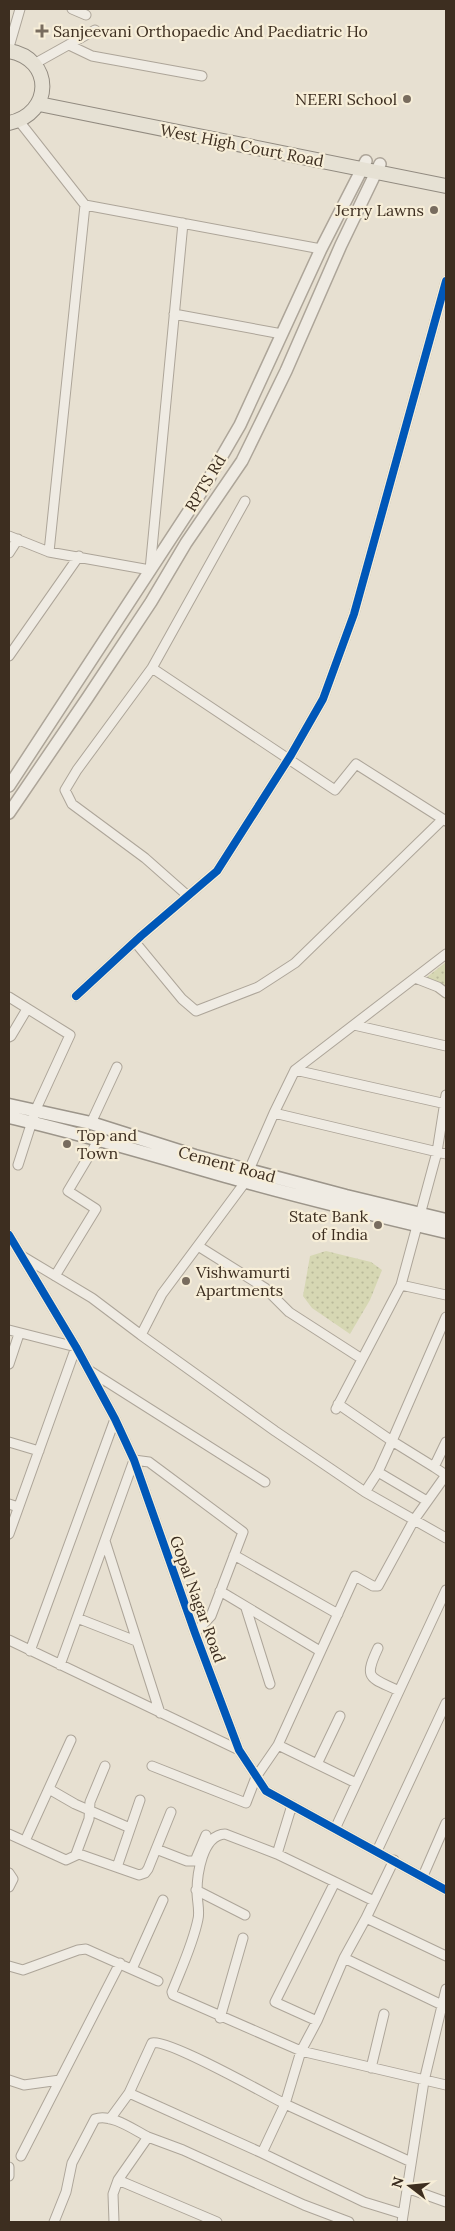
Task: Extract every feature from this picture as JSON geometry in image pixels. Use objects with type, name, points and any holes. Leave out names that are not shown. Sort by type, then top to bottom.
[{"type":"main road","points":[[9,51],[27,57],[40,73],[43,84],[40,100],[27,117],[14,122]]},
{"type":"main road","name":"West High Court Road","points":[[40,100],[363,165],[446,178]]},
{"type":"main road","name":"West High Court Road","points":[[379,168],[446,186]]},
{"type":"main road","name":"Cement Road","points":[[9,1105],[36,1109],[91,1123],[195,1156],[247,1176]]},
{"type":"main road","name":"Cement Road","points":[[9,1117],[419,1219],[446,1232]]},
{"type":"main road","name":"Cement Road","points":[[419,1219],[446,1220]]},
{"type":"street","points":[[9,47],[20,9]]},
{"type":"street","points":[[72,9],[86,15]]},
{"type":"street","points":[[34,64],[95,30]]},
{"type":"street","points":[[69,45],[92,56],[202,76]]},
{"type":"street","points":[[14,122],[85,205],[321,249]]},
{"type":"street","name":"RPTS Rd","points":[[9,786],[200,494],[240,425],[321,249],[363,165]]},
{"type":"street","points":[[9,813],[151,602],[186,543],[242,461],[286,371],[341,245],[379,168]]},
{"type":"street","points":[[49,552],[85,205]]},
{"type":"street","points":[[9,536],[49,552],[150,570],[183,223]]},
{"type":"street","points":[[76,996],[135,942],[218,871],[289,759],[323,699],[354,614],[446,281]]},
{"type":"street","points":[[174,314],[282,334]]},
{"type":"street","points":[[188,896],[145,858],[72,804],[65,790],[77,770],[152,668],[245,500]]},
{"type":"street","points":[[9,553],[18,539]]},
{"type":"street","points":[[9,656],[79,556]]},
{"type":"street","points":[[135,942],[182,999],[196,1011],[214,1006],[258,987],[295,963],[444,820],[356,764],[335,790],[152,668]]},
{"type":"street","points":[[141,1334],[162,1294],[247,1176],[274,1113],[296,1070],[446,954]]},
{"type":"street","points":[[415,978],[438,987],[446,993]]},
{"type":"street","points":[[9,997],[70,1035],[36,1109],[18,1165]]},
{"type":"street","points":[[9,1037],[27,1009]]},
{"type":"street","points":[[354,1025],[446,1046]]},
{"type":"street","points":[[91,1123],[117,1067]]},
{"type":"street","points":[[152,1766],[242,1803],[247,1801],[256,1777],[278,1745],[355,1576],[373,1586],[378,1586],[414,1520],[446,1475],[337,1406],[401,1285],[436,1152],[446,1101],[296,1070]]},
{"type":"street","points":[[274,1113],[446,1154]]},
{"type":"street","points":[[56,1276],[96,1209],[68,1191],[99,1139]]},
{"type":"street","name":"Gopal Nagar Road","points":[[9,1235],[76,1347],[115,1418],[134,1460],[194,1633],[239,1750],[256,1777],[266,1791],[446,1890]]},
{"type":"street","points":[[198,1246],[265,1288],[289,1312],[362,1359]]},
{"type":"street","points":[[20,1255],[92,1298],[275,1431],[365,1492],[446,1538]]},
{"type":"street","points":[[401,1285],[446,1295]]},
{"type":"street","points":[[365,1492],[378,1472],[446,1317]]},
{"type":"street","points":[[9,1330],[18,1334],[76,1347],[9,1534]]},
{"type":"street","points":[[9,1364],[18,1334]]},
{"type":"street","points":[[88,1369],[265,1482]]},
{"type":"street","points":[[30,1651],[115,1418]]},
{"type":"street","points":[[9,1442],[38,1451]]},
{"type":"street","points":[[434,1467],[446,1442]]},
{"type":"street","points":[[60,1665],[134,1460],[149,1462],[243,1532],[211,1616],[194,1633]]},
{"type":"street","points":[[378,1472],[427,1501]]},
{"type":"street","points":[[9,1504],[18,1507]]},
{"type":"street","points":[[105,1541],[160,1713]]},
{"type":"street","points":[[234,1555],[338,1614]]},
{"type":"street","points":[[335,1829],[446,1590]]},
{"type":"street","points":[[220,1591],[320,1651]]},
{"type":"street","points":[[246,1608],[270,1684]]},
{"type":"street","points":[[77,1618],[136,1641]]},
{"type":"street","points":[[9,1640],[239,1750]]},
{"type":"street","points":[[378,1648],[369,1666],[370,1673],[374,1679],[399,1691]]},
{"type":"street","points":[[378,1852],[446,1703]]},
{"type":"street","points":[[317,1764],[340,1716]]},
{"type":"street","points":[[25,1841],[71,1740]]},
{"type":"street","points":[[278,1745],[356,1783]]},
{"type":"street","points":[[9,1834],[66,1860],[76,1854],[89,1819],[90,1802],[106,1766]]},
{"type":"street","points":[[48,1789],[63,1798],[130,1828]]},
{"type":"street","points":[[117,1867],[140,1800]]},
{"type":"street","points":[[277,1854],[292,1806]]},
{"type":"street","points":[[76,1854],[142,1875],[148,1869],[171,1812]]},
{"type":"street","points":[[423,1876],[446,1823]]},
{"type":"street","points":[[374,1901],[277,1854],[225,1834],[216,1836],[210,1842],[205,1852],[198,1873],[196,1890],[199,1916],[172,1992],[175,1998],[301,2051],[446,2085]]},
{"type":"street","points":[[156,1849],[188,1861],[195,1861],[206,1835]]},
{"type":"street","points":[[262,2153],[285,2104],[301,2051],[317,2021],[344,1958],[394,1860]]},
{"type":"street","points":[[9,1873],[13,1879],[9,1887]]},
{"type":"street","points":[[317,2021],[275,2002],[334,1882]]},
{"type":"street","points":[[196,1890],[245,1915]]},
{"type":"street","points":[[132,1969],[163,1900]]},
{"type":"street","points":[[366,1918],[446,1956]]},
{"type":"street","points":[[220,2018],[243,1938]]},
{"type":"street","points":[[9,1966],[23,1970],[78,1950],[86,1949],[158,1981]]},
{"type":"street","points":[[344,1958],[442,2005]]},
{"type":"street","points":[[21,2156],[120,1963]]},
{"type":"street","points":[[129,2093],[402,2218],[424,2081],[446,1989]]},
{"type":"street","points":[[371,2068],[384,2014]]},
{"type":"street","points":[[110,2119],[129,2093],[152,2043],[156,2042],[206,2063],[285,2104],[411,2162]]},
{"type":"street","points":[[9,2080],[24,2085],[60,2080]]},
{"type":"street","points":[[54,2222],[66,2192],[72,2163],[95,2119],[100,2117],[110,2119],[148,2137],[183,2150],[272,2192],[349,2222]]},
{"type":"street","points":[[114,2222],[113,2194],[118,2180],[148,2137]]},
{"type":"street","points":[[9,2167],[9,2176]]},
{"type":"street","points":[[118,2180],[217,2222]]},
{"type":"street","points":[[407,2188],[446,2202]]},
{"type":"green space","points":[[446,962],[446,1000],[422,981]]},
{"type":"green space","points":[[326,1251],[371,1262],[382,1270],[370,1300],[350,1334],[312,1308],[303,1296],[310,1256]]},
{"type":"cycle path","points":[[76,996],[141,936],[217,871],[291,755],[323,699],[354,614],[446,281]]},
{"type":"cycle path","points":[[9,1235],[76,1347],[115,1419],[134,1460],[195,1633],[239,1750],[266,1791],[446,1890]]},
{"type":"place","name":"Sanjeevani Orthopaedic And Paediatric Ho","points":[[42,31]]},
{"type":"place","name":"NEERI School","points":[[407,99]]},
{"type":"place","name":"Jerry Lawns","points":[[434,210]]},
{"type":"place","name":"Top and Town","points":[[67,1144]]},
{"type":"place","name":"State Bank of India","points":[[378,1225]]},
{"type":"place","name":"Vishwamurti Apartments","points":[[186,1281]]}]
